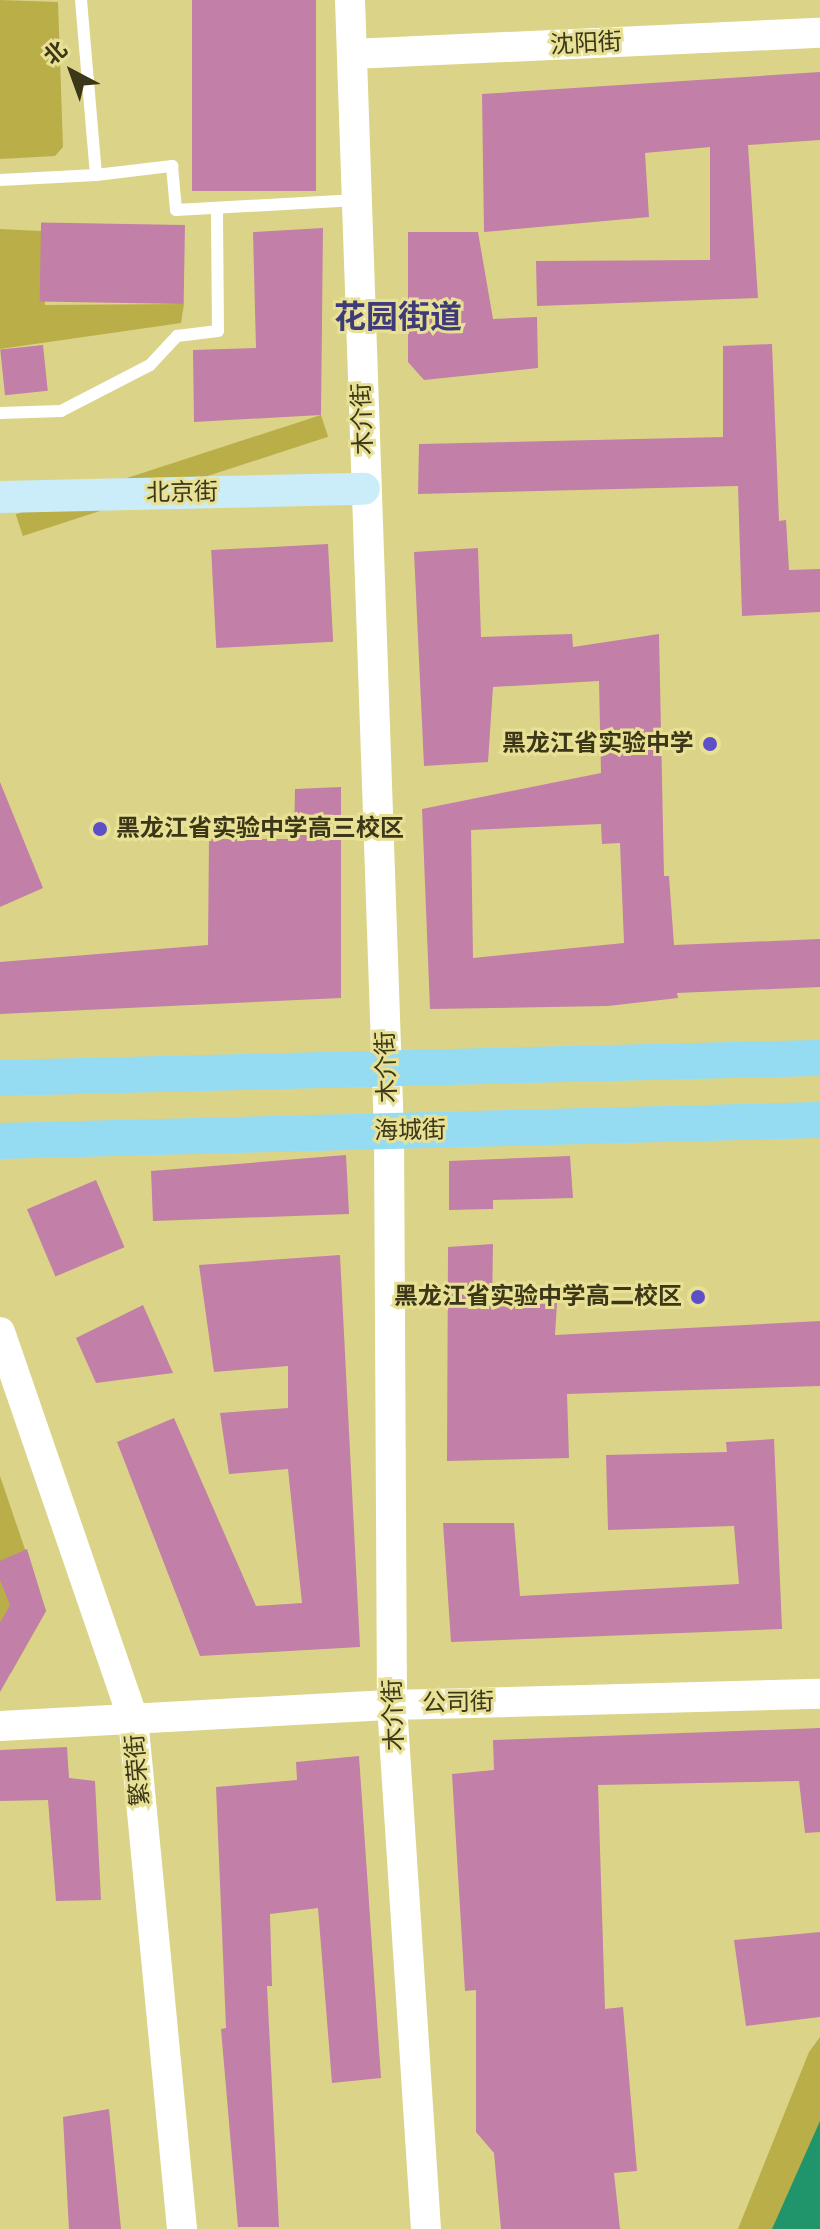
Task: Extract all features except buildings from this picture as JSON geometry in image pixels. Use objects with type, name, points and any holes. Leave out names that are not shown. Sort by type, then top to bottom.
[{"type":"main road","name":"北京街","points":[[0,497],[364,489]]},
{"type":"main road","points":[[0,1078],[820,1058]]},
{"type":"main road","name":"海城街","points":[[0,1141],[820,1120]]},
{"type":"street","name":"木介街","points":[[350,0],[364,489],[389,1131],[392,1705],[426,2229]]},
{"type":"street","name":"沈阳街","points":[[352,54],[820,33]]},
{"type":"street","name":"繁荣街","points":[[0,1332],[133,1718],[182,2229]]},
{"type":"street","name":"公司街","points":[[0,1726],[392,1705],[820,1694]]},
{"type":"lane","points":[[81,0],[96,175]]},
{"type":"lane","points":[[0,180],[96,175],[172,166],[176,210],[357,200]]},
{"type":"lane","points":[[0,413],[61,411],[150,365],[177,336],[218,331],[217,208]]},
{"type":"shaded area","points":[[0,0],[58,2],[63,147],[55,156],[0,159]]},
{"type":"shaded area","points":[[0,229],[41,231],[45,305],[184,304],[181,323],[0,349]]},
{"type":"shaded area","points":[[321,415],[328,437],[23,536],[16,514]]},
{"type":"shaded area","points":[[0,1476],[46,1611],[11,1673],[0,1673]]},
{"type":"shaded area","points":[[820,2037],[820,2229],[738,2229],[809,2052]]},
{"type":"shaded area","points":[[820,2121],[820,2229],[772,2229]]},
{"type":"place","name":"黑龙江省实验中学","points":[[710,744]]},
{"type":"place","name":"黑龙江省实验中学高三校区","points":[[100,829]]},
{"type":"place","name":"黑龙江省实验中学高二校区","points":[[698,1297]]},
{"type":"district","name":"花园街道","points":[[398,319]]}]
